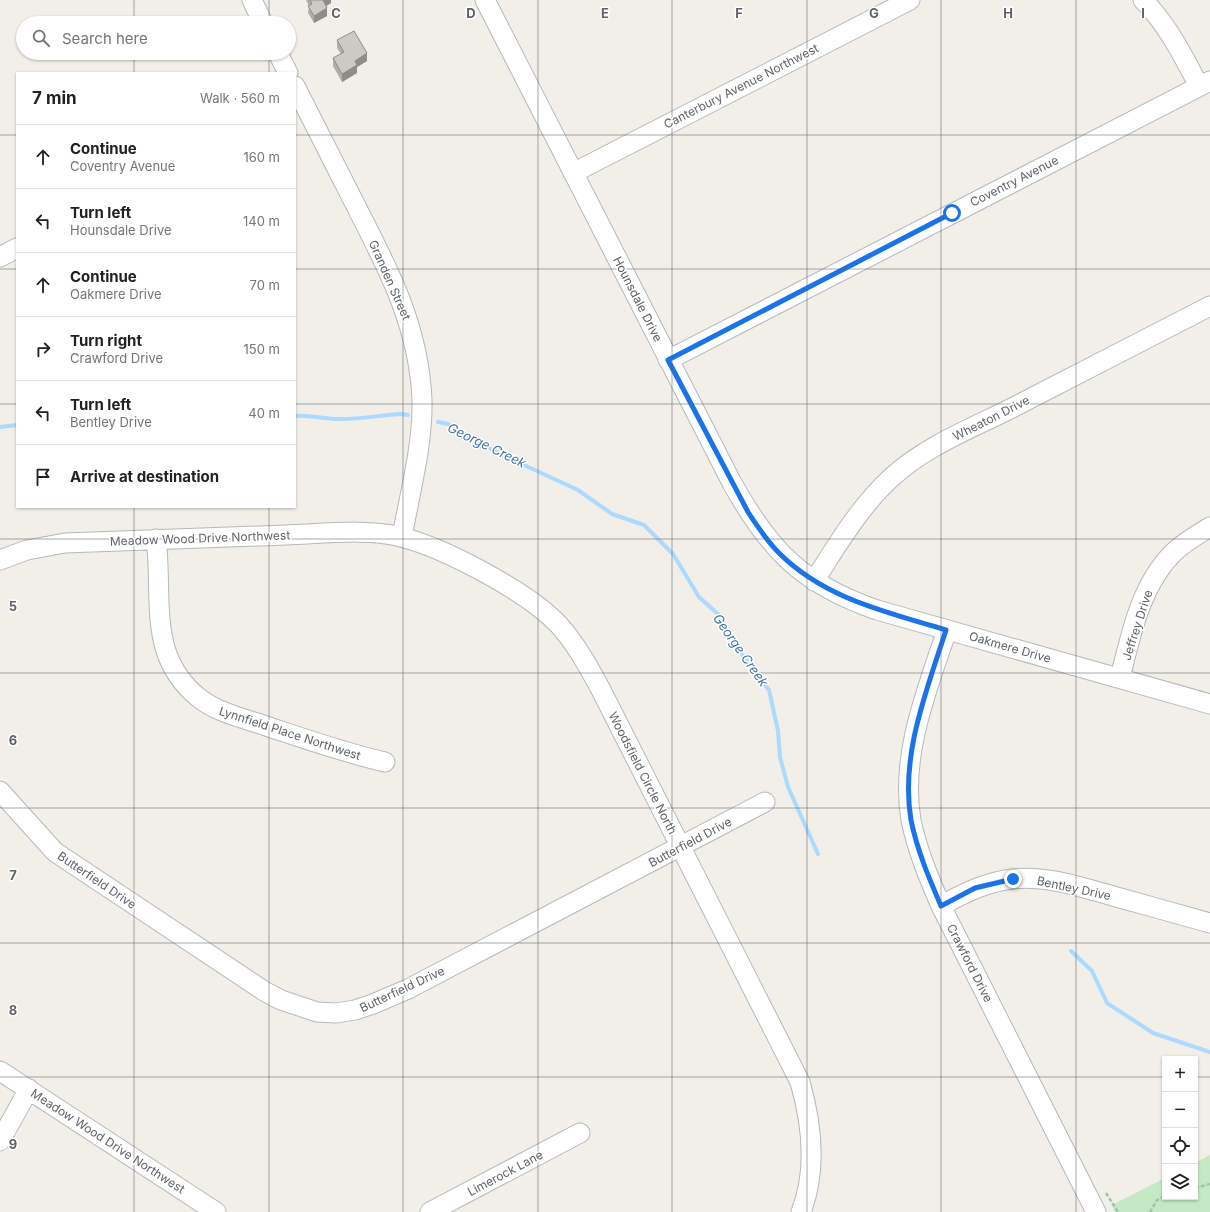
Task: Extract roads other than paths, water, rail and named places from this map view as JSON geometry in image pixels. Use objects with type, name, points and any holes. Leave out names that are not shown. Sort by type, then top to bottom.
[{"type":"street","points":[[252,0],[260,16]]},
{"type":"street","name":"Hounsdale Drive","points":[[484,0],[668,360],[748,512],[763,534],[779,553],[814,581]]},
{"type":"street","name":"Canterbury Avenue Northwest","points":[[573,173],[910,0]]},
{"type":"street","points":[[1143,0],[1164,23],[1204,84]]},
{"type":"street","points":[[282,60],[288,72]]},
{"type":"street","name":"Coventry Avenue","points":[[668,360],[1204,84]]},
{"type":"street","name":"Granden Street","points":[[298,97],[389,272],[404,306],[415,343],[419,362],[421,419],[402,537]]},
{"type":"street","points":[[0,257],[16,249]]},
{"type":"street","name":"Wheaton Drive","points":[[814,581],[848,529],[868,502],[893,476],[908,464],[958,434],[1210,306]]},
{"type":"street","name":"Jeffrey Drive","points":[[1120,678],[1136,621],[1150,585],[1172,554],[1187,541],[1210,527]]},
{"type":"street","name":"Meadow Wood Drive Northwest","points":[[0,560],[46,545],[156,539],[346,533],[402,537]]},
{"type":"street","name":"Woodsfield Circle North","points":[[402,537],[436,549],[469,565],[546,612],[558,625],[589,667],[682,847],[800,1082],[808,1120],[811,1158],[807,1196],[801,1212]]},
{"type":"street","name":"Lynnfield Place Northwest","points":[[156,539],[162,634],[166,652],[174,669],[185,685],[199,698],[231,715],[358,756],[385,762]]},
{"type":"street","name":"Oakmere Drive","points":[[814,581],[859,604],[1210,704]]},
{"type":"street","name":"Crawford Drive","points":[[946,630],[921,712],[914,742],[909,780],[910,812],[915,837],[925,868],[941,906],[1096,1212]]},
{"type":"street","name":"Butterfield Drive","points":[[0,791],[55,852],[264,991],[299,1007],[317,1012],[336,1013],[355,1010],[401,992],[682,847],[765,802]]},
{"type":"street","name":"Bentley Drive","points":[[941,906],[975,888],[994,882],[1033,878],[1071,884],[1210,923]]},
{"type":"street","name":"Meadow Wood Drive Northwest","points":[[0,1071],[29,1089],[205,1209]]},
{"type":"street","points":[[0,1141],[29,1089]]},
{"type":"street","name":"Limerock Lane","points":[[430,1212],[580,1133]]},
{"type":"waterway","points":[[296,416],[335,419],[402,414],[408,415]]},
{"type":"waterway","name":"George Creek","points":[[438,422],[448,424],[498,453],[578,490],[612,514],[644,525],[673,554],[699,597],[719,615],[743,656],[769,690],[778,731],[780,757],[788,787],[818,854]]},
{"type":"waterway","points":[[0,427],[16,425]]},
{"type":"waterway","name":"George Creek","points":[[1071,951],[1092,971],[1107,1003],[1153,1033],[1210,1052]]}]
